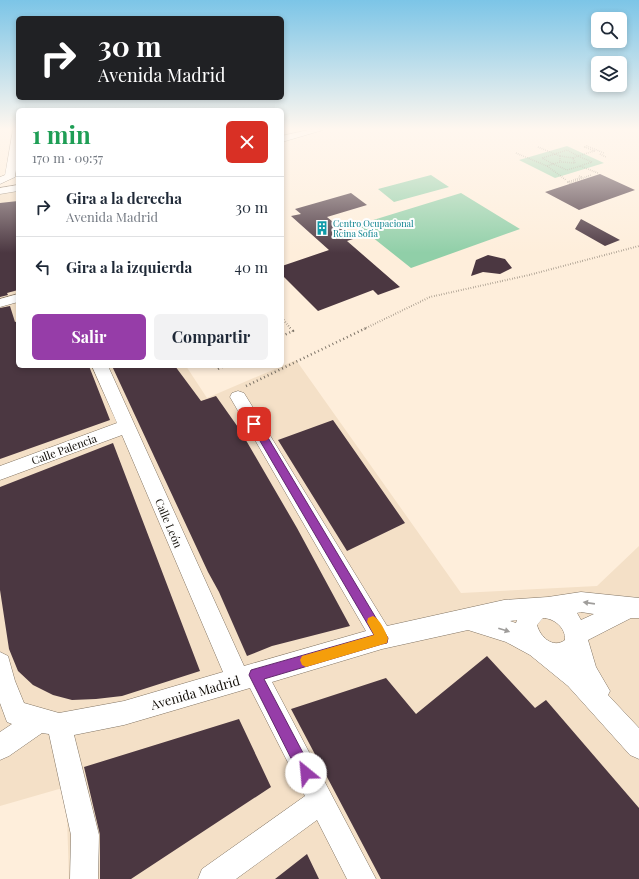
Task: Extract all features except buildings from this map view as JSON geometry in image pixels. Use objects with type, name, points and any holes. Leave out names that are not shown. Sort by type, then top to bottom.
[{"type":"street","points":[[0,181],[10,177],[11,171]]},
{"type":"street","points":[[0,187],[16,185]]},
{"type":"street","points":[[0,191],[16,188]]},
{"type":"street","points":[[0,303],[16,299]]},
{"type":"street","name":"Calle León","points":[[101,368],[247,677],[321,801],[362,879]]},
{"type":"street","points":[[238,397],[382,638]]},
{"type":"street","name":"Calle Palencia","points":[[0,473],[128,426]]},
{"type":"street","name":"Avenida Madrid","points":[[0,664],[3,681],[16,713],[49,722],[124,713],[382,638],[470,620],[504,611],[543,608],[581,602],[633,608]]},
{"type":"street","points":[[614,719],[586,673],[572,625],[560,612],[543,608],[532,611],[528,616],[526,624],[532,641],[576,678],[639,746]]},
{"type":"street","points":[[540,649],[559,656],[567,654],[572,650],[576,637],[633,608]]},
{"type":"street","name":"Avenida Madrid","points":[[470,620],[510,632],[540,649]]},
{"type":"street","points":[[0,747],[49,722],[85,835],[84,879]]},
{"type":"street","points":[[212,879],[321,801]]},
{"type":"path","points":[[554,171],[566,180]]},
{"type":"path","points":[[579,176],[582,177],[568,182],[570,183],[598,173],[593,171]]},
{"type":"path","points":[[284,367],[430,296],[529,275],[639,246]]},
{"type":"path","points":[[284,320],[293,331],[284,335]]},
{"type":"path","points":[[238,397],[242,388],[283,368]]},
{"type":"shaded area","points":[[16,191],[16,368],[187,368],[207,398],[277,368],[284,368],[284,365],[296,360],[461,593],[597,586],[639,546],[639,879],[69,879],[66,787],[0,806],[0,193]]},
{"type":"green space","points":[[541,171],[578,171],[555,178]]},
{"type":"green space","points":[[431,175],[449,187],[394,202],[378,189]]},
{"type":"green space","points":[[461,193],[520,229],[411,268],[357,225]]},
{"type":"slow traffic","points":[[306,660],[382,638],[373,622]]},
{"type":"place","name":"Centro Ocupacional Reina Sofía","points":[[322,228]]},
{"type":"route","points":[[254,424],[382,638],[256,675],[306,773]]}]
